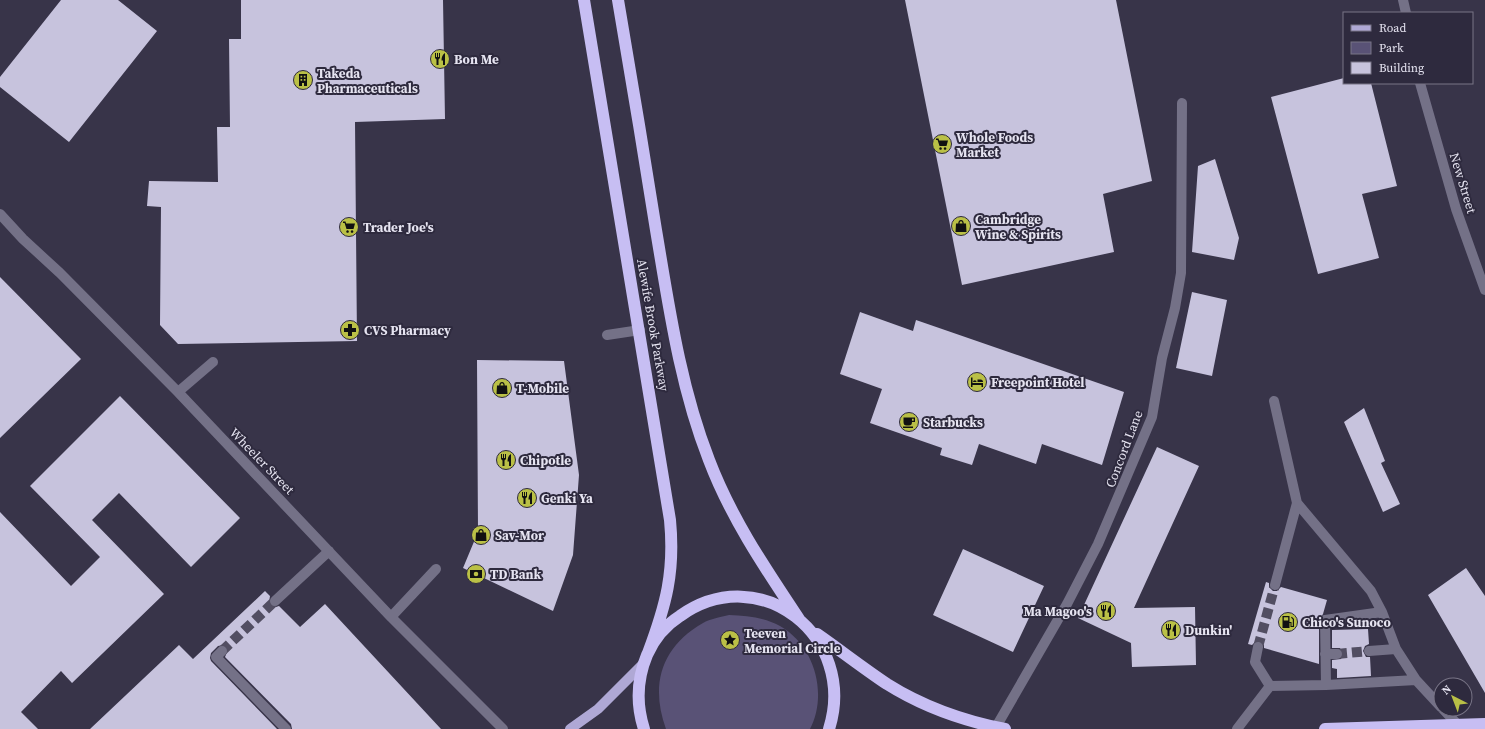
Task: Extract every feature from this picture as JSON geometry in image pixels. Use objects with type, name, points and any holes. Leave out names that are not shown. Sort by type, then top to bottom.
[{"type":"highway","name":"Alewife Brook Parkway","points":[[584,0],[668,498],[672,562],[667,597],[646,658]]},
{"type":"highway","name":"Alewife Brook Parkway","points":[[618,0],[665,285],[687,395],[704,446],[727,501],[750,544],[803,623],[824,651],[832,670],[835,701],[829,729]]},
{"type":"highway","points":[[644,729],[638,699],[640,677],[646,658],[659,635],[674,620],[691,608],[715,600],[742,597],[762,600],[781,608],[877,677],[900,691],[940,709],[1000,728]]},
{"type":"highway","points":[[1326,729],[1485,724]]},
{"type":"main road","points":[[570,729],[598,709],[646,658]]},
{"type":"street","points":[[1403,0],[1406,12]]},
{"type":"street","name":"New Street","points":[[1420,84],[1456,209],[1485,290]]},
{"type":"street","name":"Concord Lane","points":[[1000,728],[1098,544],[1152,417],[1162,358],[1175,308],[1181,273],[1182,103]]},
{"type":"street","name":"Wheeler Street","points":[[0,214],[23,239],[60,273],[178,392],[391,616],[503,729]]},
{"type":"street","points":[[607,335],[640,330]]},
{"type":"street","points":[[178,392],[213,362]]},
{"type":"street","points":[[1274,401],[1297,503],[1371,591],[1382,612],[1396,649],[1416,680],[1433,698]]},
{"type":"street","points":[[1275,585],[1297,503]]},
{"type":"street","points":[[275,601],[329,551]]},
{"type":"street","points":[[391,616],[436,569]]},
{"type":"street","points":[[1326,685],[1325,620],[1382,612]]},
{"type":"street","points":[[1258,647],[1255,662],[1270,686]]},
{"type":"street","points":[[1370,651],[1396,649]]},
{"type":"street","points":[[222,651],[216,657],[286,729]]},
{"type":"street","points":[[1326,654],[1336,654]]},
{"type":"street","points":[[1270,686],[1326,685],[1416,680]]},
{"type":"street","points":[[1237,729],[1270,686]]},
{"type":"street","points":[[1450,717],[1458,725]]},
{"type":"green space","points":[[729,615],[755,618],[774,623],[792,635],[802,646],[810,658],[818,686],[818,701],[810,729],[666,729],[661,713],[659,697],[663,668],[669,655],[677,644],[703,623]]},
{"type":"building","points":[[61,0],[118,0],[157,31],[69,142],[0,87],[0,77]]},
{"type":"building","points":[[241,0],[443,0],[445,119],[355,122],[357,341],[178,344],[160,325],[161,207],[147,206],[149,181],[218,182],[217,127],[230,127],[229,39],[241,39]]},
{"type":"building","points":[[905,0],[1116,0],[1152,181],[1103,194],[1114,252],[962,285]]},
{"type":"building","points":[[1343,78],[1343,84],[1371,84],[1397,186],[1362,194],[1379,258],[1318,274],[1271,97]]},
{"type":"building","points":[[1215,159],[1239,238],[1234,260],[1192,252],[1198,166]]},
{"type":"building","points":[[0,277],[81,359],[0,438]]},
{"type":"building","points":[[1192,292],[1227,300],[1212,376],[1176,368]]},
{"type":"building","name":"Freepoint Hotel","points":[[860,312],[913,331],[916,320],[1124,392],[1102,465],[1042,444],[1036,464],[979,444],[972,465],[940,455],[942,448],[870,423],[882,389],[840,374]]},
{"type":"building","points":[[477,360],[564,361],[579,475],[573,555],[553,611],[463,568],[478,532]]},
{"type":"building","points":[[120,396],[240,518],[191,567],[119,493],[92,520],[164,594],[72,683],[61,671],[21,712],[38,729],[0,729],[0,512],[71,586],[100,557],[30,486]]},
{"type":"building","points":[[1364,408],[1385,461],[1381,463],[1400,504],[1383,512],[1344,422]]},
{"type":"building","points":[[1157,447],[1199,466],[1134,608],[1195,607],[1196,665],[1132,667],[1131,643],[1078,618]]},
{"type":"building","points":[[963,549],[1044,586],[1013,652],[933,615]]},
{"type":"building","points":[[1466,568],[1485,596],[1485,693],[1428,595]]},
{"type":"building","name":"Chico's Sunoco","points":[[1266,582],[1269,583],[1269,587],[1273,591],[1277,591],[1281,587],[1327,600],[1323,614],[1319,620],[1319,664],[1264,648],[1264,645],[1260,641],[1256,641],[1252,645],[1248,644]]},
{"type":"building","points":[[265,591],[270,596],[269,602],[271,606],[279,606],[300,627],[325,604],[441,729],[292,729],[291,724],[225,657],[228,650],[223,645],[218,646],[211,653],[211,661],[277,729],[90,729],[179,645],[193,659]]},
{"type":"building","name":"Chico's Sunoco","points":[[1368,629],[1369,644],[1365,646],[1363,651],[1366,657],[1370,657],[1371,676],[1337,678],[1337,669],[1332,668],[1332,660],[1341,659],[1343,654],[1340,648],[1332,648],[1332,630]]},
{"type":"tunnel","points":[[1258,647],[1275,585]]},
{"type":"tunnel","points":[[222,651],[275,601]]},
{"type":"tunnel","points":[[1337,654],[1369,651]]},
{"type":"place","name":"Bon Me","points":[[440,59]]},
{"type":"place","name":"Takeda Pharmaceuticals","points":[[303,80]]},
{"type":"place","name":"Whole Foods Market","points":[[942,144]]},
{"type":"place","name":"Cambridge Wine & Spirits","points":[[961,226]]},
{"type":"place","name":"Trader Joe's","points":[[349,227]]},
{"type":"place","name":"CVS Pharmacy","points":[[350,330]]},
{"type":"place","name":"Freepoint Hotel","points":[[977,382]]},
{"type":"place","name":"T-Mobile","points":[[502,388]]},
{"type":"place","name":"Starbucks","points":[[909,422]]},
{"type":"place","name":"Chipotle","points":[[506,460]]},
{"type":"place","name":"Genki Ya","points":[[527,498]]},
{"type":"place","name":"Sav-Mor","points":[[481,535]]},
{"type":"place","name":"TD Bank","points":[[476,574]]},
{"type":"place","name":"Ma Magoo's","points":[[1106,611]]},
{"type":"place","name":"Chico's Sunoco","points":[[1288,622]]},
{"type":"place","name":"Dunkin'","points":[[1171,630]]},
{"type":"place","name":"Teeven Memorial Circle","points":[[730,640]]}]
